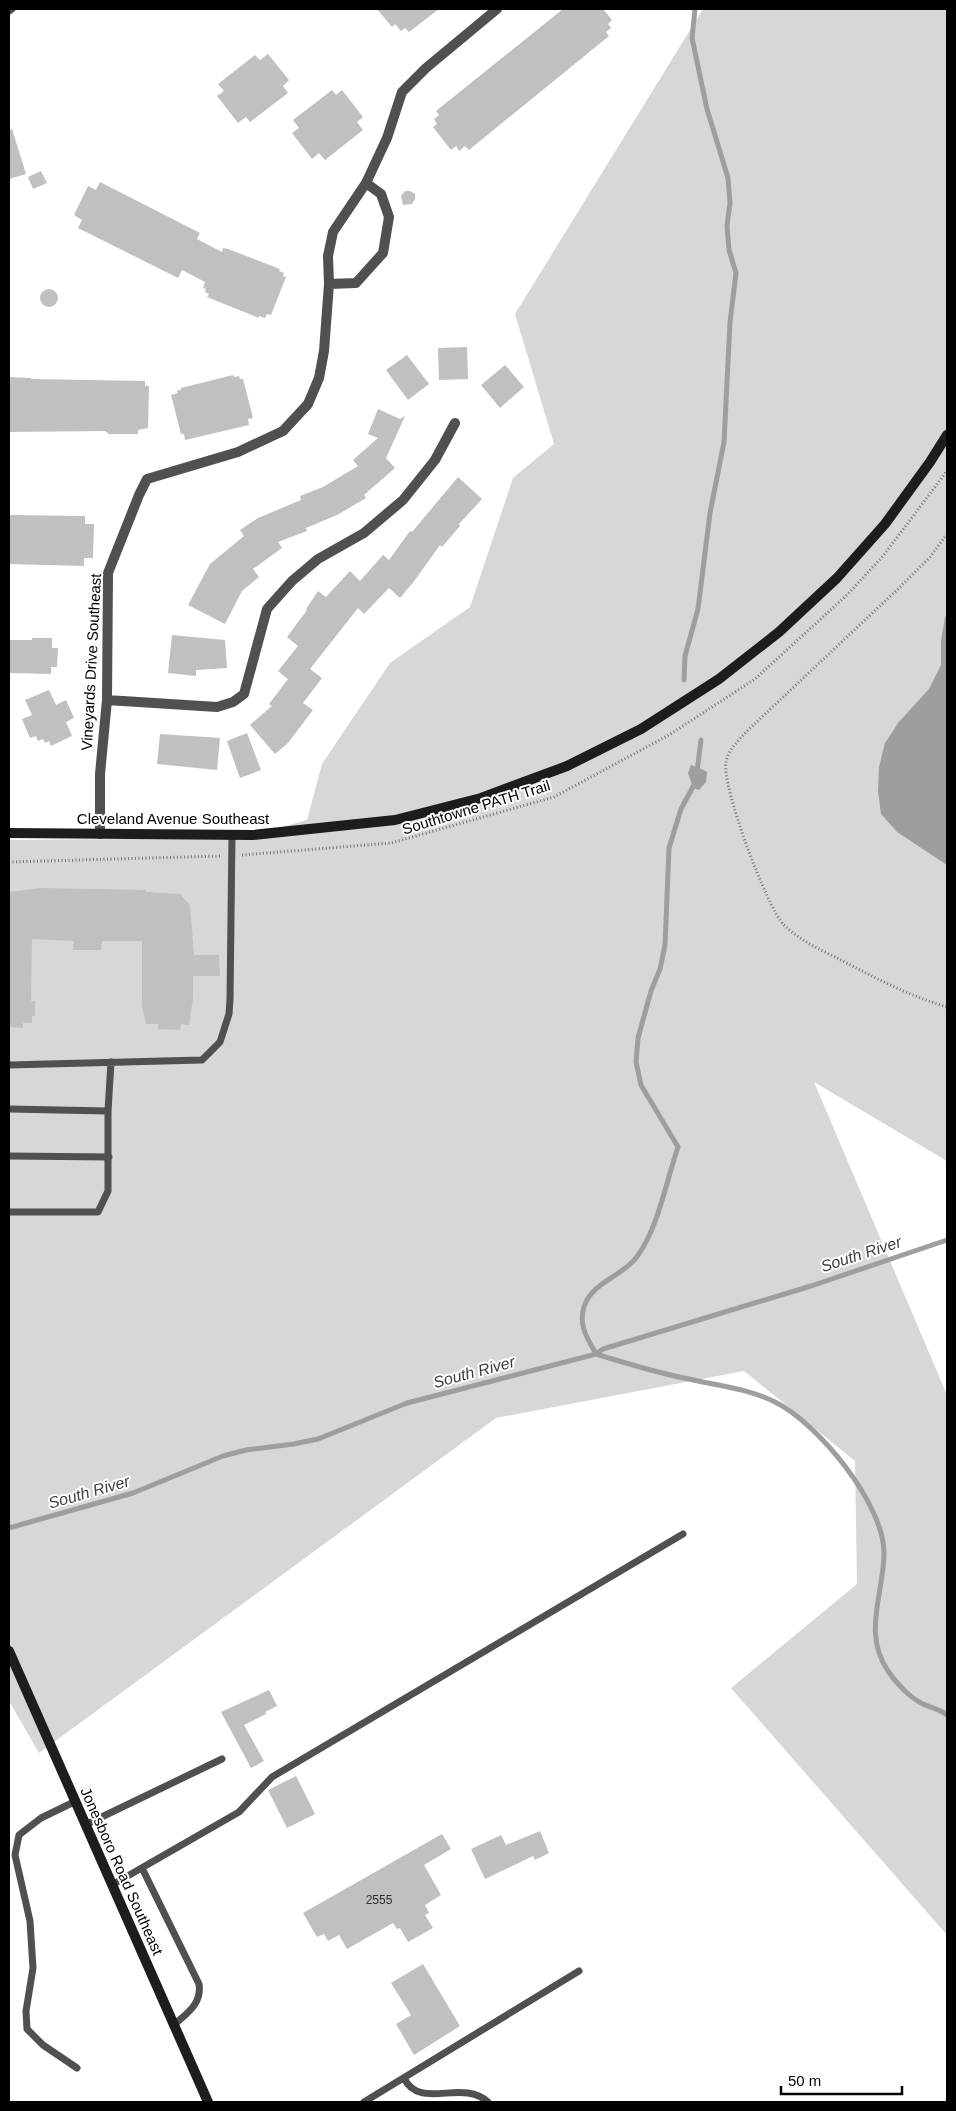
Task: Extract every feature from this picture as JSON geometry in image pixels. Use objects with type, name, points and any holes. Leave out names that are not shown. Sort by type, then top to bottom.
[{"type":"main road","name":"Cleveland Avenue Southeast","points":[[9,833],[253,835],[395,820],[472,800],[567,766],[641,728],[719,679],[779,632],[837,578],[885,524],[947,435]]},
{"type":"main road","name":"Jonesboro Road Southeast","points":[[9,1651],[208,2102]]},
{"type":"street","name":"Vineyards Drive Southeast","points":[[100,834],[100,774],[107,700],[108,573],[139,495],[147,479],[238,452],[283,431],[308,404],[319,378],[324,351],[329,284],[328,256],[333,232],[366,183],[386,138],[402,92],[426,68],[497,9]]},
{"type":"street","points":[[329,284],[356,283],[383,252],[389,217],[381,194],[366,183]]},
{"type":"street","points":[[107,700],[217,707],[233,702],[244,694],[267,609],[292,581],[318,558],[364,533],[403,500],[435,460],[455,423]]},
{"type":"lane","points":[[9,1065],[202,1060],[220,1042],[229,1014],[230,999],[232,835]]},
{"type":"lane","points":[[9,1212],[98,1212],[108,1190],[108,1111],[111,1062]]},
{"type":"lane","points":[[9,1109],[108,1111]]},
{"type":"lane","points":[[9,1156],[109,1157]]},
{"type":"lane","points":[[112,1885],[240,1812],[272,1777],[683,1534]]},
{"type":"lane","points":[[85,1825],[222,1759]]},
{"type":"lane","points":[[74,1802],[41,1818],[20,1835],[15,1855],[30,1921],[33,1968],[26,2011],[27,2029],[43,2045],[77,2068]]},
{"type":"lane","points":[[142,1868],[199,1984],[200,1994],[196,2004],[174,2025]]},
{"type":"lane","points":[[364,2102],[579,1971]]},
{"type":"lane","points":[[404,2078],[408,2089],[417,2097],[432,2098],[464,2094],[488,2102]]},
{"type":"path","name":"Southtowne PATH Trail","points":[[9,862],[232,856],[392,844],[554,797],[669,735],[755,679],[848,594],[884,556],[947,471]]},
{"type":"path","points":[[947,534],[930,557],[899,588],[747,731],[732,749],[726,761],[725,775],[730,798],[767,897],[784,925],[798,936],[880,980],[922,1000],[947,1007]]},
{"type":"shaded area","points":[[703,9],[947,9],[947,1161],[814,1082],[947,1395],[947,1935],[731,1688],[857,1584],[855,1461],[744,1371],[496,1418],[39,1753],[9,1701],[9,840],[242,838],[307,820],[322,764],[390,663],[470,607],[513,478],[554,444],[515,314]]},
{"type":"shaded area","points":[[947,615],[947,865],[897,832],[881,814],[878,791],[879,767],[885,743],[898,723],[929,689],[941,665],[941,641]]},
{"type":"shaded area","points":[[691,765],[707,772],[706,782],[699,790],[693,788],[688,773]]},
{"type":"building","points":[[377,9],[439,9],[409,32],[405,28],[401,31],[395,24],[392,27]]},
{"type":"building","points":[[563,9],[603,9],[612,20],[608,24],[611,28],[606,32],[609,36],[469,150],[465,146],[459,151],[456,146],[451,150],[433,127],[437,124],[434,119],[439,115],[436,111]]},
{"type":"building","points":[[268,54],[289,80],[283,86],[288,93],[250,122],[246,117],[238,123],[217,96],[224,91],[218,84],[255,55],[260,60]]},
{"type":"building","points":[[332,90],[336,95],[342,90],[363,117],[357,122],[363,130],[325,160],[319,153],[312,159],[292,133],[299,128],[293,120]]},
{"type":"building","points":[[12,129],[26,174],[9,179],[9,130]]},
{"type":"building","points":[[41,171],[47,183],[33,189],[28,177]]},
{"type":"building","points":[[100,182],[200,233],[197,239],[222,252],[223,248],[228,249],[280,269],[279,271],[284,273],[283,276],[286,277],[271,315],[267,314],[265,318],[259,316],[259,318],[207,297],[209,294],[203,288],[205,282],[182,270],[178,278],[78,228],[82,220],[74,215],[88,186],[96,190]]},
{"type":"building","points":[[405,191],[415,194],[412,204],[403,205],[401,196]]},
{"type":"building","points":[[49,289],[55,292],[58,298],[55,304],[49,307],[43,304],[40,298],[43,292]]},
{"type":"building","points":[[467,347],[468,379],[439,380],[438,348]]},
{"type":"building","points":[[407,355],[429,384],[408,400],[386,370]]},
{"type":"building","points":[[505,365],[524,387],[500,408],[481,385]]},
{"type":"building","points":[[233,375],[243,379],[253,418],[248,419],[249,425],[185,440],[184,434],[181,434],[171,395],[178,393],[177,390],[181,390],[181,388]]},
{"type":"building","points":[[9,377],[145,381],[145,386],[149,386],[148,428],[138,430],[138,434],[109,434],[105,431],[9,432]]},
{"type":"building","points":[[378,409],[400,419],[405,416],[386,458],[395,468],[364,495],[366,498],[337,515],[306,528],[307,531],[278,542],[282,548],[253,569],[259,577],[242,591],[225,624],[188,605],[210,564],[244,536],[240,530],[258,518],[301,500],[300,496],[323,487],[358,466],[353,460],[378,438],[368,434]]},
{"type":"building","points":[[458,477],[482,499],[459,524],[460,526],[442,547],[440,545],[400,598],[389,588],[364,614],[358,608],[310,669],[322,678],[303,703],[313,710],[288,743],[275,754],[250,725],[272,706],[269,704],[288,679],[278,671],[298,646],[287,637],[318,591],[326,597],[350,571],[360,581],[383,555],[389,560],[410,531],[412,532]]},
{"type":"building","points":[[9,515],[85,516],[85,524],[94,524],[93,558],[84,558],[84,566],[9,564]]},
{"type":"building","points":[[172,635],[225,640],[227,668],[196,670],[196,676],[168,673]]},
{"type":"building","points":[[32,638],[52,638],[52,648],[58,648],[57,667],[51,667],[51,674],[9,673],[9,640],[32,640]]},
{"type":"building","points":[[49,690],[56,705],[66,700],[74,718],[66,722],[72,736],[51,746],[49,741],[45,743],[43,739],[38,741],[36,736],[30,738],[22,719],[32,715],[25,700]]},
{"type":"building","points":[[247,733],[261,770],[240,778],[227,741]]},
{"type":"building","points":[[160,734],[220,738],[217,770],[157,764]]},
{"type":"building","points":[[40,888],[146,890],[146,892],[180,894],[190,905],[194,955],[219,955],[220,976],[193,976],[193,998],[189,1025],[181,1024],[180,1030],[158,1029],[158,1024],[146,1024],[142,1006],[142,941],[102,941],[101,950],[73,950],[74,941],[32,939],[31,1001],[35,1001],[35,1016],[32,1016],[32,1023],[23,1023],[23,1028],[10,1027],[9,892]]},
{"type":"building","points":[[269,1690],[277,1706],[244,1725],[264,1761],[251,1768],[221,1712]]},
{"type":"building","points":[[296,1776],[315,1814],[287,1828],[268,1790]]},
{"type":"building","points":[[540,1831],[549,1853],[535,1860],[533,1856],[485,1879],[471,1849],[501,1835],[506,1845]]},
{"type":"building","points":[[442,1834],[451,1849],[424,1865],[441,1895],[425,1905],[429,1913],[425,1915],[433,1928],[408,1942],[400,1928],[397,1929],[393,1923],[347,1949],[339,1935],[328,1941],[324,1934],[317,1937],[303,1913]]},
{"type":"building","points":[[423,1964],[460,2026],[414,2055],[396,2024],[411,2015],[391,1983]]},
{"type":"waterway","points":[[684,680],[685,656],[698,609],[710,513],[724,442],[730,322],[736,273],[729,250],[727,226],[730,203],[728,178],[707,109],[692,38],[695,9]]},
{"type":"waterway","points":[[697,772],[701,740]]},
{"type":"waterway","points":[[695,783],[681,809],[669,848],[665,945],[660,969],[651,991],[638,1038],[636,1062],[641,1085],[678,1147],[661,1205],[644,1246],[630,1265],[593,1292],[584,1307],[582,1314],[583,1326],[596,1354],[662,1373],[742,1390],[764,1397],[792,1413],[828,1446],[861,1489],[881,1533],[884,1553],[875,1628],[880,1657],[891,1676],[908,1694],[947,1715]]},
{"type":"waterway","name":"South River","points":[[9,1528],[133,1493],[223,1456],[246,1450],[318,1439],[407,1403],[596,1354],[603,1349],[811,1286],[947,1240]]}]
